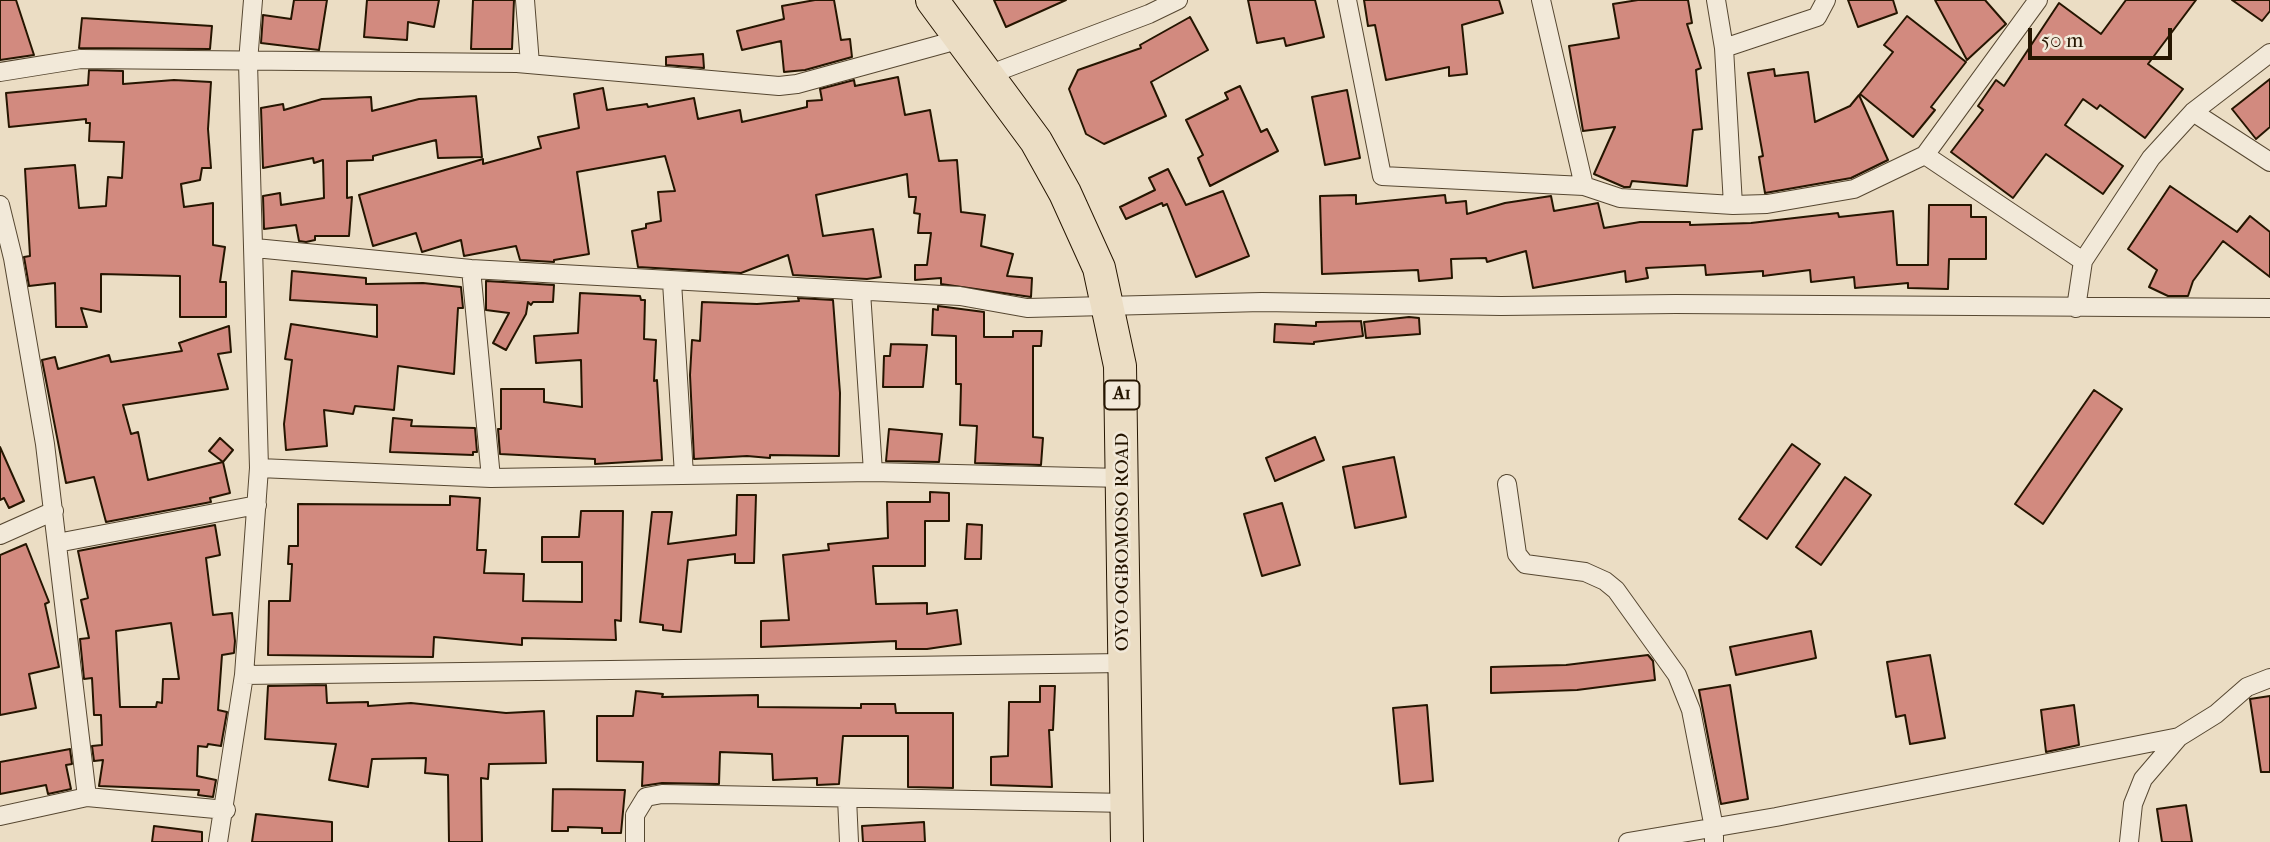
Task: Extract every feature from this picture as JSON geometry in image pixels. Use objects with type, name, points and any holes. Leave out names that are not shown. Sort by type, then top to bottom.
[{"type":"highway","name":"OYO-OGBOMOSO ROAD","points":[[932,0],[1036,141],[1066,193],[1099,268],[1120,366],[1127,842]]},
{"type":"street","points":[[218,842],[226,810],[244,675],[259,468],[248,62],[253,0]]},
{"type":"street","points":[[525,0],[530,64]]},
{"type":"street","points":[[988,75],[1149,14],[1178,0]]},
{"type":"street","points":[[1347,0],[1382,176],[1584,186],[1620,198],[1733,205],[1767,204],[1854,189],[1924,155],[2034,2]]},
{"type":"street","points":[[1541,0],[1555,49],[1584,186]]},
{"type":"street","points":[[1716,0],[1724,48],[1733,205]]},
{"type":"street","points":[[1724,48],[1817,17],[1826,0]]},
{"type":"street","points":[[0,72],[81,59],[530,64],[779,86],[961,39]]},
{"type":"street","points":[[2076,308],[2083,261],[2151,158],[2193,111],[2270,52]]},
{"type":"street","points":[[2193,111],[2270,162]]},
{"type":"street","points":[[1924,155],[2083,261]]},
{"type":"street","points":[[0,205],[6,260],[54,510],[87,797]]},
{"type":"street","points":[[255,248],[471,269],[960,296],[1027,308],[1262,302],[2270,308]]},
{"type":"street","points":[[471,269],[491,478]]},
{"type":"street","points":[[671,282],[684,475]]},
{"type":"street","points":[[861,292],[873,472]]},
{"type":"street","points":[[259,468],[491,478],[873,472],[1122,478]]},
{"type":"street","points":[[1507,484],[1517,554],[1525,564],[1585,572],[1605,581],[1616,590],[1677,675],[1690,710],[1714,835]]},
{"type":"street","points":[[57,543],[257,505]]},
{"type":"street","points":[[0,535],[54,510]]},
{"type":"street","points":[[244,675],[1123,663]]},
{"type":"street","points":[[2129,842],[2133,804],[2143,779],[2179,737],[2216,714],[2247,687],[2270,678]]},
{"type":"street","points":[[1628,842],[1714,835],[2179,737]]},
{"type":"street","points":[[635,842],[635,814],[646,797],[662,794],[1128,803]]},
{"type":"street","points":[[0,816],[87,797],[226,810]]},
{"type":"street","points":[[848,798],[849,842]]},
{"type":"building","points":[[0,0],[16,0],[34,55],[0,60]]},
{"type":"building","points":[[294,0],[327,0],[319,50],[261,43],[263,15],[291,19]]},
{"type":"building","points":[[367,0],[439,0],[434,27],[408,22],[407,40],[364,37]]},
{"type":"building","points":[[473,0],[514,0],[512,49],[471,49]]},
{"type":"building","points":[[815,0],[834,0],[841,40],[850,39],[852,57],[805,70],[784,72],[781,41],[742,50],[737,31],[784,19],[782,6]]},
{"type":"building","points":[[994,0],[1066,0],[1006,27]]},
{"type":"building","points":[[1248,0],[1315,0],[1324,37],[1286,46],[1284,38],[1257,43]]},
{"type":"building","points":[[1364,0],[1499,0],[1503,13],[1462,25],[1467,74],[1449,76],[1449,67],[1386,80],[1375,25],[1368,26]]},
{"type":"building","points":[[1638,0],[1688,0],[1692,23],[1687,24],[1701,68],[1696,70],[1702,129],[1693,130],[1687,186],[1632,181],[1630,187],[1624,187],[1594,174],[1615,127],[1583,131],[1569,46],[1619,38],[1613,4]]},
{"type":"building","points":[[1848,0],[1893,0],[1897,13],[1858,27]]},
{"type":"building","points":[[1935,0],[1985,0],[2006,24],[1967,60]]},
{"type":"building","points":[[2126,0],[2196,0],[2148,64],[2183,89],[2145,138],[2100,105],[2097,109],[2083,99],[2065,125],[2123,166],[2103,194],[2046,154],[2013,198],[1951,152],[1983,110],[1978,106],[1996,80],[2004,86],[2059,3],[2101,34]]},
{"type":"building","points":[[2232,0],[2270,0],[2270,11],[2262,21]]},
{"type":"building","points":[[1907,16],[1966,62],[1931,107],[1935,110],[1913,137],[1860,94],[1893,52],[1884,45]]},
{"type":"building","points":[[1190,17],[1208,50],[1151,82],[1166,116],[1104,144],[1086,134],[1069,89],[1078,70],[1141,48],[1140,45]]},
{"type":"building","points":[[82,18],[212,26],[210,49],[79,48]]},
{"type":"building","points":[[703,54],[704,68],[666,65],[666,57]]},
{"type":"building","points":[[1774,69],[1775,76],[1808,72],[1815,122],[1850,106],[1859,95],[1888,160],[1851,178],[1765,193],[1759,157],[1763,156],[1748,73]]},
{"type":"building","points":[[89,70],[123,71],[123,84],[174,80],[211,82],[208,129],[211,168],[202,168],[200,180],[181,184],[184,207],[213,203],[213,245],[225,247],[220,282],[226,282],[226,317],[180,317],[180,276],[101,274],[101,312],[81,308],[87,327],[56,327],[55,283],[29,286],[24,257],[30,256],[25,169],[75,165],[79,208],[106,206],[108,177],[122,178],[124,142],[89,141],[90,123],[86,123],[86,119],[9,127],[6,93],[88,85]]},
{"type":"building","points":[[898,77],[905,115],[930,110],[939,161],[957,160],[961,212],[985,215],[981,246],[1013,254],[1007,276],[1032,278],[1031,297],[941,284],[941,278],[915,280],[915,265],[927,265],[931,233],[918,233],[920,214],[914,213],[916,197],[909,197],[907,174],[816,195],[823,236],[873,229],[881,277],[867,279],[793,275],[788,255],[741,273],[638,267],[632,231],[661,221],[658,192],[675,191],[665,156],[577,172],[589,254],[554,262],[520,260],[516,246],[464,256],[461,240],[422,252],[416,233],[373,246],[359,195],[483,159],[483,164],[541,148],[538,137],[579,128],[574,94],[603,88],[607,110],[647,104],[648,107],[694,98],[698,119],[740,110],[742,122],[807,107],[807,101],[822,100],[820,89],[854,80],[855,86]]},
{"type":"building","points":[[2270,79],[2270,127],[2256,139],[2232,109]]},
{"type":"building","points":[[1240,86],[1261,132],[1267,129],[1278,151],[1210,186],[1198,158],[1203,155],[1186,120],[1228,99],[1225,93]]},
{"type":"building","points":[[1347,90],[1360,158],[1325,165],[1312,97]]},
{"type":"building","points":[[476,96],[482,157],[438,158],[436,140],[373,156],[373,160],[347,161],[347,198],[352,197],[349,236],[315,236],[315,240],[306,242],[299,241],[296,225],[264,229],[263,196],[280,193],[281,205],[324,198],[323,160],[314,163],[313,158],[263,168],[261,108],[283,104],[284,110],[322,99],[371,97],[372,111],[419,99]]},
{"type":"building","points":[[1168,169],[1186,205],[1223,191],[1249,256],[1196,277],[1167,204],[1163,206],[1162,203],[1126,219],[1120,207],[1155,190],[1149,178]]},
{"type":"building","points":[[2170,186],[2237,232],[2250,216],[2270,232],[2270,277],[2223,241],[2193,281],[2188,296],[2168,296],[2149,287],[2157,270],[2128,249]]},
{"type":"building","points":[[1356,195],[1356,204],[1445,195],[1446,203],[1466,201],[1467,214],[1505,203],[1551,196],[1554,211],[1598,203],[1604,228],[1640,222],[1690,222],[1690,225],[1751,223],[1838,213],[1839,217],[1893,211],[1897,265],[1928,265],[1929,205],[1971,205],[1971,217],[1986,217],[1986,259],[1949,259],[1948,289],[1908,288],[1908,283],[1855,288],[1854,277],[1811,282],[1810,270],[1763,276],[1763,271],[1706,275],[1705,265],[1646,268],[1648,278],[1626,282],[1625,271],[1533,288],[1526,251],[1487,262],[1486,258],[1451,259],[1452,278],[1419,281],[1418,270],[1322,274],[1320,196]]},
{"type":"building","points":[[292,271],[366,278],[366,284],[423,283],[461,287],[463,308],[458,308],[454,374],[398,366],[394,410],[355,406],[353,414],[324,410],[327,446],[286,450],[284,424],[292,360],[285,359],[291,324],[377,337],[377,305],[290,300]]},
{"type":"building","points":[[486,281],[554,285],[553,302],[533,302],[531,305],[528,302],[526,314],[506,350],[493,343],[509,313],[486,310]]},
{"type":"building","points":[[580,293],[640,296],[641,300],[645,300],[644,339],[656,340],[654,381],[657,380],[662,460],[595,464],[595,459],[500,454],[498,429],[501,429],[501,389],[544,389],[544,402],[582,407],[581,360],[536,363],[534,336],[578,333]]},
{"type":"building","points":[[798,298],[833,300],[840,393],[839,456],[770,455],[770,458],[747,456],[694,459],[690,375],[692,340],[700,341],[702,302],[757,304],[799,301]]},
{"type":"building","points":[[938,306],[984,312],[984,337],[1013,337],[1013,331],[1042,331],[1041,346],[1033,346],[1033,437],[1043,438],[1041,465],[975,463],[977,426],[960,425],[961,384],[956,384],[956,336],[932,335],[933,309],[938,310]]},
{"type":"building","points":[[1419,318],[1420,334],[1366,338],[1364,322]]},
{"type":"building","points":[[1361,321],[1363,336],[1314,344],[1274,342],[1275,324],[1316,326],[1316,322]]},
{"type":"building","points":[[229,326],[231,352],[218,354],[228,389],[123,405],[131,434],[138,432],[148,480],[223,462],[230,493],[210,498],[211,502],[106,522],[94,477],[66,483],[42,360],[55,357],[58,369],[109,355],[111,362],[182,351],[179,343]]},
{"type":"building","points":[[891,344],[927,345],[923,387],[883,387],[884,356],[890,356]]},
{"type":"building","points":[[2094,390],[2122,409],[2043,524],[2015,504]]},
{"type":"building","points":[[393,418],[412,420],[411,426],[475,428],[477,452],[473,452],[473,455],[390,452]]},
{"type":"building","points":[[889,429],[942,434],[939,462],[886,461]]},
{"type":"building","points":[[1315,437],[1324,460],[1275,481],[1266,458]]},
{"type":"building","points":[[220,438],[233,450],[223,462],[209,451]]},
{"type":"building","points":[[1792,444],[1820,464],[1767,539],[1739,519]]},
{"type":"building","points":[[0,447],[24,501],[9,508],[4,498],[0,500]]},
{"type":"building","points":[[1394,457],[1406,517],[1355,528],[1343,467]]},
{"type":"building","points":[[1845,477],[1871,495],[1821,565],[1796,547]]},
{"type":"building","points":[[930,492],[949,493],[949,521],[925,521],[925,566],[873,566],[876,604],[927,603],[927,614],[957,610],[961,644],[927,649],[896,649],[896,641],[761,647],[761,621],[789,620],[783,555],[829,550],[828,544],[888,538],[887,502],[930,502]]},
{"type":"building","points":[[737,495],[756,495],[754,563],[735,563],[735,554],[688,560],[681,632],[663,630],[663,625],[640,622],[652,512],[672,512],[668,544],[736,535]]},
{"type":"building","points":[[450,496],[480,498],[477,550],[486,550],[484,573],[524,574],[523,601],[582,602],[582,562],[542,562],[542,537],[579,537],[581,511],[623,511],[621,621],[615,620],[616,640],[522,638],[522,645],[434,637],[433,657],[268,655],[269,601],[290,601],[292,564],[288,564],[289,546],[298,546],[298,504],[450,505]]},
{"type":"building","points":[[1282,503],[1300,565],[1262,576],[1244,514]]},
{"type":"building","points":[[967,524],[982,525],[981,559],[965,559]]},
{"type":"building","points":[[215,525],[220,555],[206,558],[213,615],[232,613],[235,641],[234,653],[222,655],[218,710],[227,712],[221,746],[198,746],[197,776],[216,780],[213,797],[198,795],[199,790],[99,786],[103,760],[94,761],[92,746],[102,745],[101,715],[94,715],[92,678],[84,679],[80,639],[89,638],[81,600],[88,598],[78,551]],"holes":[[[171,623],[179,679],[163,679],[162,703],[157,702],[156,707],[120,707],[116,631]]]},
{"type":"building","points":[[26,544],[49,602],[45,604],[59,667],[29,674],[36,708],[0,715],[0,555]]},
{"type":"building","points":[[1811,631],[1816,658],[1736,675],[1730,647]]},
{"type":"building","points":[[1648,655],[1653,661],[1655,680],[1577,690],[1491,693],[1491,667],[1566,665]]},
{"type":"building","points":[[1930,655],[1945,738],[1910,744],[1905,715],[1896,717],[1887,662]]},
{"type":"building","points":[[326,685],[327,703],[368,702],[368,706],[411,703],[506,713],[544,711],[546,763],[489,764],[488,779],[481,778],[482,842],[449,842],[448,775],[425,773],[426,758],[372,759],[368,787],[329,780],[336,744],[265,739],[268,686]]},
{"type":"building","points":[[1730,685],[1748,799],[1721,804],[1699,690]]},
{"type":"building","points":[[1040,686],[1055,686],[1053,730],[1049,730],[1052,787],[991,785],[991,757],[1008,756],[1009,702],[1040,702]]},
{"type":"building","points":[[636,691],[663,694],[662,697],[758,695],[758,707],[861,708],[861,704],[895,704],[896,713],[953,713],[953,788],[908,787],[908,736],[843,736],[839,784],[817,785],[817,778],[773,780],[772,754],[720,752],[719,784],[662,783],[642,786],[643,762],[597,761],[597,716],[633,716]]},
{"type":"building","points":[[2270,696],[2270,772],[2261,772],[2250,699]]},
{"type":"building","points":[[1427,705],[1433,781],[1400,784],[1393,708]]},
{"type":"building","points":[[2074,705],[2079,745],[2046,752],[2041,710]]},
{"type":"building","points":[[70,749],[72,764],[66,765],[71,789],[48,794],[46,785],[0,794],[0,762]]},
{"type":"building","points":[[553,789],[625,790],[621,833],[602,833],[602,828],[568,827],[568,831],[552,831]]},
{"type":"building","points":[[2186,805],[2192,842],[2162,842],[2157,809]]},
{"type":"building","points":[[256,814],[332,822],[332,842],[252,842]]},
{"type":"building","points":[[924,822],[925,842],[863,842],[862,826]]},
{"type":"building","points":[[154,826],[202,832],[202,842],[152,842]]}]
